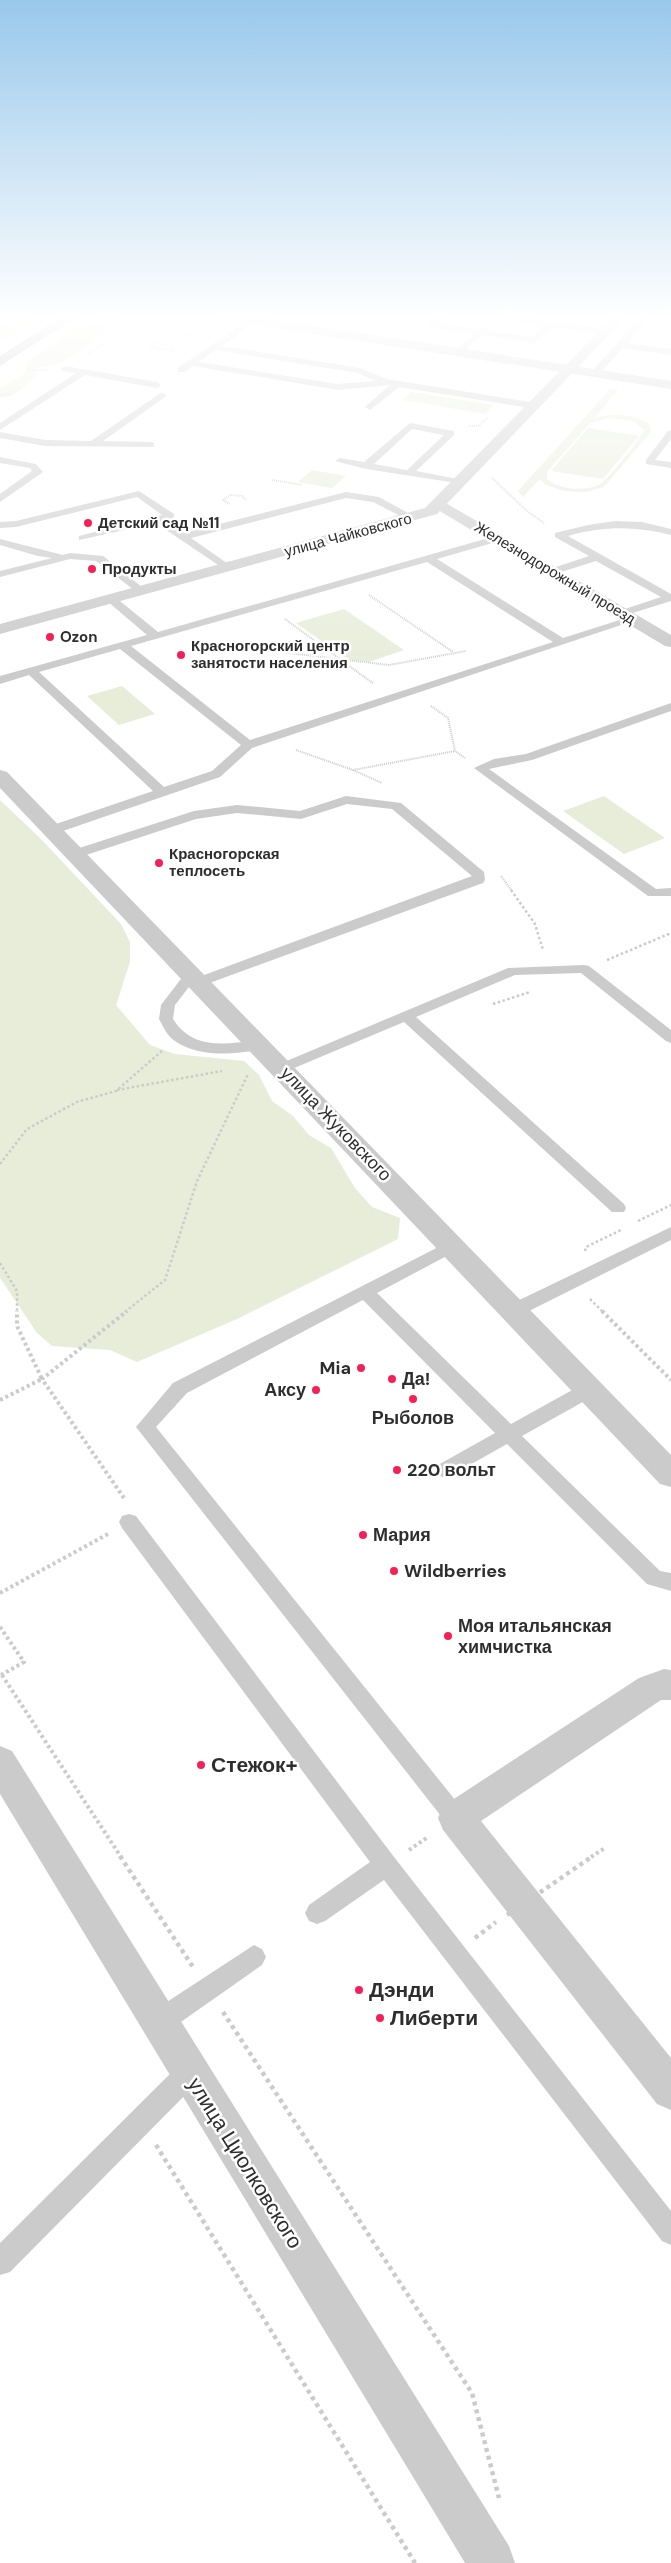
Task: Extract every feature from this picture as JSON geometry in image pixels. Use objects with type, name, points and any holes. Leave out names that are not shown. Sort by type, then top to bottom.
[{"type":"street","name":"улица Чайковского","points":[[0,629],[412,518],[431,511],[507,435]]},
{"type":"street","name":"Железнодорожный проезд","points":[[439,504],[671,642]]},
{"type":"street","name":"улица Жуковского","points":[[0,776],[196,978],[256,1056],[282,1068],[671,1474]]},
{"type":"street","points":[[671,1685],[664,1684],[651,1688],[456,1818],[671,2090]]},
{"type":"street","name":"улица Циолковского","points":[[0,1762],[189,2073],[492,2563]]},
{"type":"lane","points":[[0,435],[45,443],[151,445]]},
{"type":"lane","points":[[93,444],[106,435]]},
{"type":"lane","points":[[366,466],[401,435]]},
{"type":"lane","points":[[409,473],[449,435]]},
{"type":"lane","points":[[670,435],[649,462],[671,465]]},
{"type":"lane","points":[[0,460],[33,466],[38,472],[1,498]]},
{"type":"lane","points":[[340,461],[460,482]]},
{"type":"lane","points":[[0,524],[16,524],[139,494],[170,516],[83,538]]},
{"type":"lane","points":[[182,537],[346,495],[374,499],[412,518]]},
{"type":"lane","points":[[157,519],[227,568]]},
{"type":"lane","points":[[52,830],[216,774],[248,745],[562,642],[670,598],[559,535],[592,525],[613,524],[638,525],[671,532]]},
{"type":"lane","points":[[0,680],[499,538]]},
{"type":"lane","points":[[0,542],[38,553],[99,558],[142,591]]},
{"type":"lane","points":[[0,574],[70,556]]},
{"type":"lane","points":[[554,571],[598,557]]},
{"type":"lane","points":[[429,558],[562,642]]},
{"type":"lane","points":[[111,599],[156,636]]},
{"type":"lane","points":[[122,645],[248,745]]},
{"type":"lane","points":[[31,671],[163,793]]},
{"type":"lane","points":[[480,768],[498,762],[528,757],[671,707]]},
{"type":"lane","points":[[480,768],[653,893],[671,892]]},
{"type":"lane","points":[[75,854],[194,815],[237,809],[301,815],[346,800],[396,806],[479,874],[478,880],[196,978],[168,1005],[166,1019],[179,1038],[196,1046],[224,1048],[256,1056]]},
{"type":"lane","points":[[282,1068],[513,971],[584,969],[671,1038]]},
{"type":"lane","points":[[406,1016],[618,1208]]},
{"type":"lane","points":[[515,1310],[671,1233]]},
{"type":"lane","points":[[452,1246],[180,1388],[144,1427],[456,1818]]},
{"type":"lane","points":[[364,1291],[654,1578],[671,1582]]},
{"type":"lane","points":[[445,1470],[590,1390]]},
{"type":"lane","points":[[129,1522],[386,1865],[671,2232]]},
{"type":"lane","points":[[317,1913],[386,1865]]},
{"type":"lane","points":[[159,2022],[254,1956]]},
{"type":"lane","points":[[0,2262],[189,2073]]},
{"type":"path","points":[[486,473],[528,511],[562,534]]},
{"type":"path","points":[[236,504],[224,500],[229,496],[240,495],[247,499],[242,504]]},
{"type":"path","points":[[349,581],[478,670]]},
{"type":"path","points":[[274,602],[286,621],[393,697]]},
{"type":"path","points":[[173,631],[186,641],[342,661],[389,665],[473,651]]},
{"type":"path","points":[[410,692],[448,718],[455,751],[480,768]]},
{"type":"path","points":[[267,739],[353,770],[455,751]]},
{"type":"path","points":[[116,1091],[179,1038]]},
{"type":"path","points":[[0,1400],[42,1379],[165,1280],[197,1181],[256,1056]]},
{"type":"path","points":[[0,1164],[27,1129],[77,1102],[116,1091],[223,1071]]},
{"type":"path","points":[[0,1263],[17,1291],[16,1326],[42,1379],[122,1492],[129,1522],[0,1592]]},
{"type":"path","points":[[572,1281],[671,1380]]},
{"type":"path","points":[[0,1627],[24,1662],[1,1675],[472,2393],[502,2508]]},
{"type":"path","points":[[507,1914],[605,1848]]},
{"type":"path","points":[[142,2122],[415,2563]]},
{"type":"green space","points":[[569,435],[580,435],[547,472],[547,479],[559,486],[580,489],[594,487],[604,481],[642,435],[649,435],[604,487],[586,492],[564,491],[546,485],[540,479],[523,497],[518,491]]},
{"type":"green space","points":[[582,435],[639,436],[603,479],[551,471]]},
{"type":"green space","points":[[312,470],[346,476],[332,488],[298,482]]},
{"type":"green space","points":[[344,609],[404,650],[369,662],[347,659],[296,623]]},
{"type":"green space","points":[[122,686],[155,714],[119,725],[87,696]]},
{"type":"green space","points":[[604,796],[665,838],[624,854],[563,811]]},
{"type":"green space","points":[[0,800],[41,839],[121,924],[130,942],[130,962],[116,1005],[150,1045],[175,1054],[244,1061],[259,1075],[272,1101],[293,1116],[309,1135],[331,1148],[355,1188],[372,1207],[400,1218],[398,1239],[237,1319],[137,1362],[110,1350],[52,1346],[37,1333],[0,1278]]},
{"type":"place","name":"Детский сад №11","points":[[88,523]]},
{"type":"place","name":"Продукты","points":[[92,569]]},
{"type":"place","name":"Ozon","points":[[50,637]]},
{"type":"place","name":"Красногорский центр занятости населения","points":[[181,655]]},
{"type":"place","name":"Красногорская теплосеть","points":[[159,863]]},
{"type":"place","name":"Mia","points":[[361,1368]]},
{"type":"place","name":"Да!","points":[[392,1379]]},
{"type":"place","name":"Аксу","points":[[316,1390]]},
{"type":"place","name":"Рыболов","points":[[413,1399]]},
{"type":"place","name":"220 вольт","points":[[397,1470]]},
{"type":"place","name":"Мария","points":[[363,1535]]},
{"type":"place","name":"Wildberries","points":[[394,1571]]},
{"type":"place","name":"Моя итальянская химчистка","points":[[448,1636]]},
{"type":"place","name":"Стежок+","points":[[201,1765]]},
{"type":"place","name":"Дэнди","points":[[359,1990]]},
{"type":"place","name":"Либерти","points":[[380,2018]]}]
